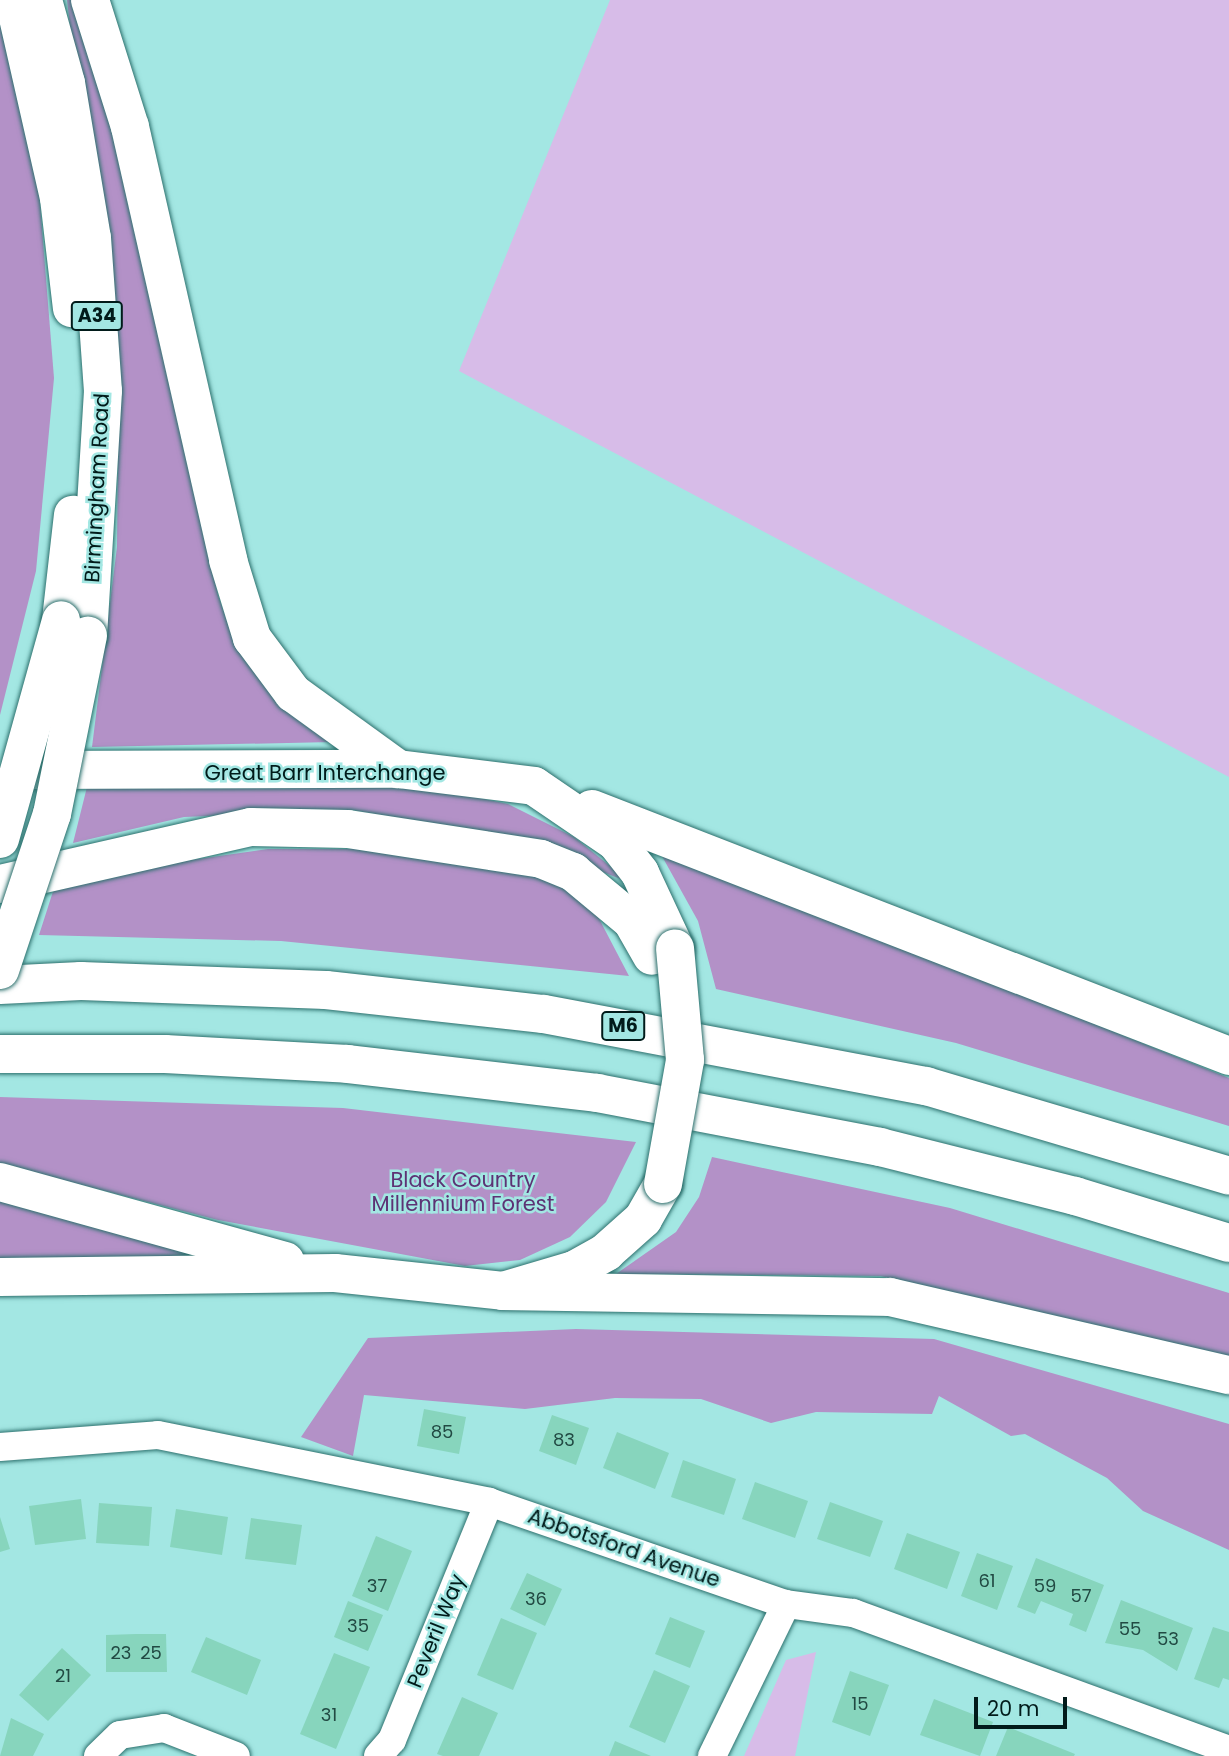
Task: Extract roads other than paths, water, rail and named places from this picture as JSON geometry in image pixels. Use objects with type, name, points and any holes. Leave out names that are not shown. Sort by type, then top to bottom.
[{"type":"highway","name":"Birmingham Road","points":[[0,839],[75,628],[78,359],[59,198],[14,0]]},
{"type":"highway","name":"Birmingham Road","points":[[0,970],[52,814],[103,391],[92,239],[66,83],[43,0]]},
{"type":"highway","points":[[90,0],[130,127],[228,560],[252,638],[293,693],[398,769]]},
{"type":"highway","name":"Great Barr Interchange","points":[[0,771],[398,769],[534,786],[616,842],[640,873],[663,952],[685,1060],[663,1184],[643,1219],[606,1252],[574,1270],[503,1291],[335,1273],[7,1279]]},
{"type":"highway","points":[[534,786],[1229,1056]]},
{"type":"highway","points":[[0,884],[251,827],[348,829],[541,859],[598,887],[663,952]]},
{"type":"highway","name":"M6","points":[[0,985],[81,981],[326,990],[544,1014],[926,1086],[1229,1176]]},
{"type":"highway","points":[[0,1054],[165,1054],[348,1063],[597,1093],[880,1147],[1075,1196],[1229,1243]]},
{"type":"highway","points":[[0,1182],[335,1273]]},
{"type":"highway","points":[[503,1291],[890,1297],[1229,1375]]},
{"type":"street","name":"Abbotsford Avenue","points":[[0,1447],[158,1435],[489,1502],[786,1604],[853,1613],[1197,1746],[1229,1749]]},
{"type":"street","name":"Peveril Way","points":[[378,1756],[392,1740],[489,1502]]},
{"type":"street","points":[[712,1756],[786,1604]]},
{"type":"street","points":[[98,1756],[120,1735],[164,1728],[236,1756]]},
{"type":"park label","name":"Black Country Millennium Forest","points":[[463,1192]]}]
